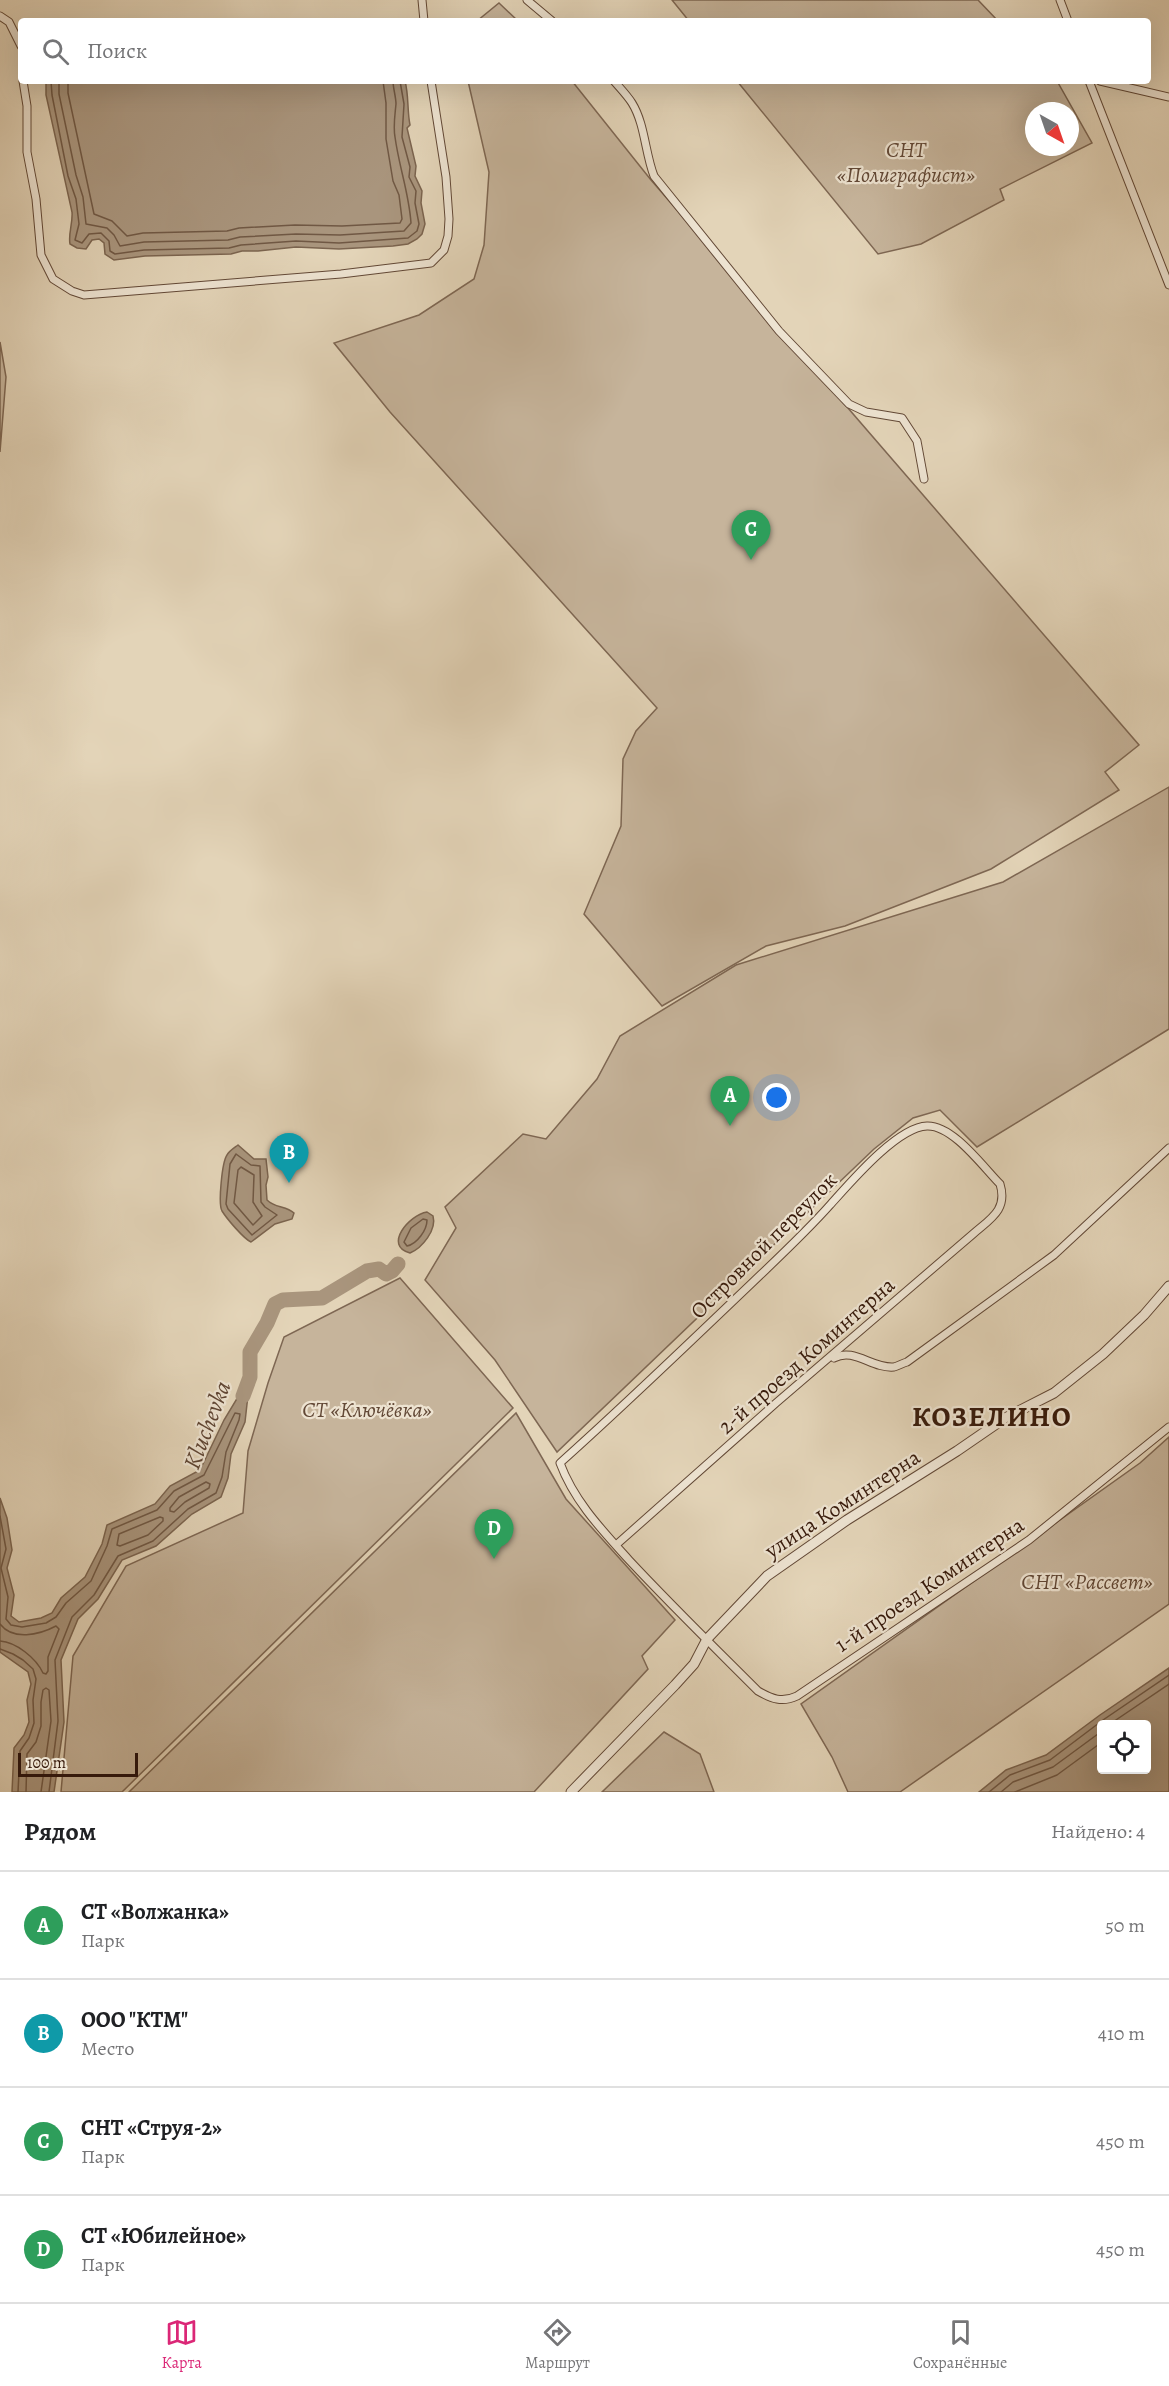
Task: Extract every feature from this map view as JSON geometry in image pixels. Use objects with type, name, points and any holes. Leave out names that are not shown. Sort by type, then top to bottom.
[{"type":"street","points":[[422,0],[424,18]]},
{"type":"street","points":[[527,0],[548,18]]},
{"type":"street","points":[[1060,0],[1067,18]]},
{"type":"street","points":[[0,16],[9,22],[18,40]]},
{"type":"street","points":[[23,84],[27,106],[27,152],[36,198],[41,255],[52,279],[84,295],[341,274],[431,263],[444,250],[449,219],[446,177],[431,84]]},
{"type":"street","points":[[616,84],[633,104],[654,176],[779,331],[849,404],[866,412],[902,418],[917,441],[924,478]]},
{"type":"street","points":[[1090,84],[1169,283]]},
{"type":"street","points":[[1113,84],[1169,97]]},
{"type":"street","name":"Островной переулок","points":[[616,1545],[578,1501],[560,1463],[709,1326],[820,1217],[861,1171],[893,1142],[910,1131],[926,1126],[940,1127],[951,1134],[1000,1184]]},
{"type":"street","points":[[821,1365],[841,1354],[894,1367],[907,1362],[1054,1254],[1169,1148]]},
{"type":"street","name":"2-й проезд Коминтерна","points":[[616,1545],[995,1214],[1002,1205],[1003,1195],[1000,1184]]},
{"type":"street","name":"улица Коминтерна","points":[[571,1792],[694,1664],[707,1639],[751,1590],[776,1569],[847,1520],[1005,1418],[1054,1393],[1103,1354],[1169,1286]]},
{"type":"street","name":"1-й проезд Коминтерна","points":[[707,1639],[758,1691],[771,1699],[785,1701],[1029,1540],[1169,1426]]},
{"type":"street","points":[[616,1545],[707,1639]]},
{"type":"green space","points":[[672,0],[978,0],[995,18],[687,18]]},
{"type":"green space","points":[[499,3],[515,18],[481,18]]},
{"type":"green space","points":[[469,84],[574,84],[651,180],[1139,745],[1105,772],[1119,790],[991,869],[845,926],[766,946],[662,1006],[584,914],[621,826],[623,759],[636,731],[657,708],[390,412],[334,343],[419,315],[474,279],[484,245],[489,172]]},
{"type":"green space","name":"СНТ «Полиграфист»","points":[[739,84],[1059,84],[1069,102],[1025,102],[1025,156],[1066,156],[1000,189],[1004,200],[921,244],[878,254]]},
{"type":"green space","name":"СНТ «Полиграфист»","points":[[1079,120],[1092,143],[1079,150]]},
{"type":"green space","points":[[0,342],[6,377],[0,452]]},
{"type":"green space","points":[[1169,787],[1169,1029],[977,1147],[940,1110],[913,1118],[874,1149],[557,1452],[495,1360],[425,1280],[456,1228],[445,1207],[523,1134],[546,1139],[597,1079],[620,1036],[736,965],[1003,882]]},
{"type":"green space","name":"СТ «Ключёвка»","points":[[400,1278],[513,1408],[122,1792],[61,1792],[73,1656],[126,1566],[243,1513],[248,1451],[284,1337]]},
{"type":"green space","points":[[516,1413],[566,1499],[675,1620],[642,1656],[648,1669],[534,1792],[129,1792]]},
{"type":"green space","name":"СНТ «Рассвет»","points":[[1169,1437],[1169,1604],[900,1792],[848,1792],[832,1757],[801,1704],[1140,1463]]},
{"type":"green space","points":[[664,1732],[700,1754],[714,1792],[602,1792]]},
{"type":"water","points":[[46,84],[406,84],[410,125],[407,128],[416,166],[415,176],[422,191],[421,203],[425,224],[422,234],[408,244],[393,246],[339,249],[296,247],[242,251],[231,254],[145,256],[114,260],[105,254],[104,243],[99,239],[92,240],[86,249],[77,248],[70,244],[72,212],[46,95]]},
{"type":"water","points":[[238,1145],[254,1159],[266,1159],[267,1200],[294,1213],[292,1219],[275,1224],[251,1242],[222,1211],[220,1200],[225,1159],[229,1152]]},
{"type":"water","points":[[427,1212],[433,1216],[434,1221],[428,1238],[410,1253],[402,1249],[399,1238],[402,1231],[413,1219]]},
{"type":"water","name":"Kluchevka","points":[[250,1377],[245,1422],[231,1454],[228,1478],[221,1497],[192,1514],[156,1546],[122,1560],[98,1599],[78,1619],[61,1660],[64,1722],[54,1792],[12,1792],[14,1748],[24,1735],[29,1722],[27,1700],[31,1684],[28,1672],[0,1652],[0,1498],[7,1518],[12,1550],[7,1568],[14,1595],[11,1616],[19,1622],[41,1618],[52,1613],[61,1598],[85,1577],[102,1544],[107,1525],[155,1504],[170,1486],[200,1470],[224,1420]]},
{"type":"water","points":[[1169,1668],[1169,1792],[979,1792],[1006,1770],[1046,1755]]},
{"type":"waterway","name":"Kluchevka","points":[[243,1396],[250,1377],[250,1352],[275,1304],[283,1300],[322,1298],[367,1271],[379,1269],[386,1274],[398,1264]]},
{"type":"place","name":"СНТ «Струя-2»","points":[[751,560]]},
{"type":"place","name":"СТ «Волжанка»","points":[[730,1126]]},
{"type":"place","name":"ООО \"КТМ\"","points":[[289,1183]]},
{"type":"place","name":"СТ «Юбилейное»","points":[[494,1559]]},
{"type":"district","name":"КОЗЕЛИНО","points":[[992,1416]]}]
